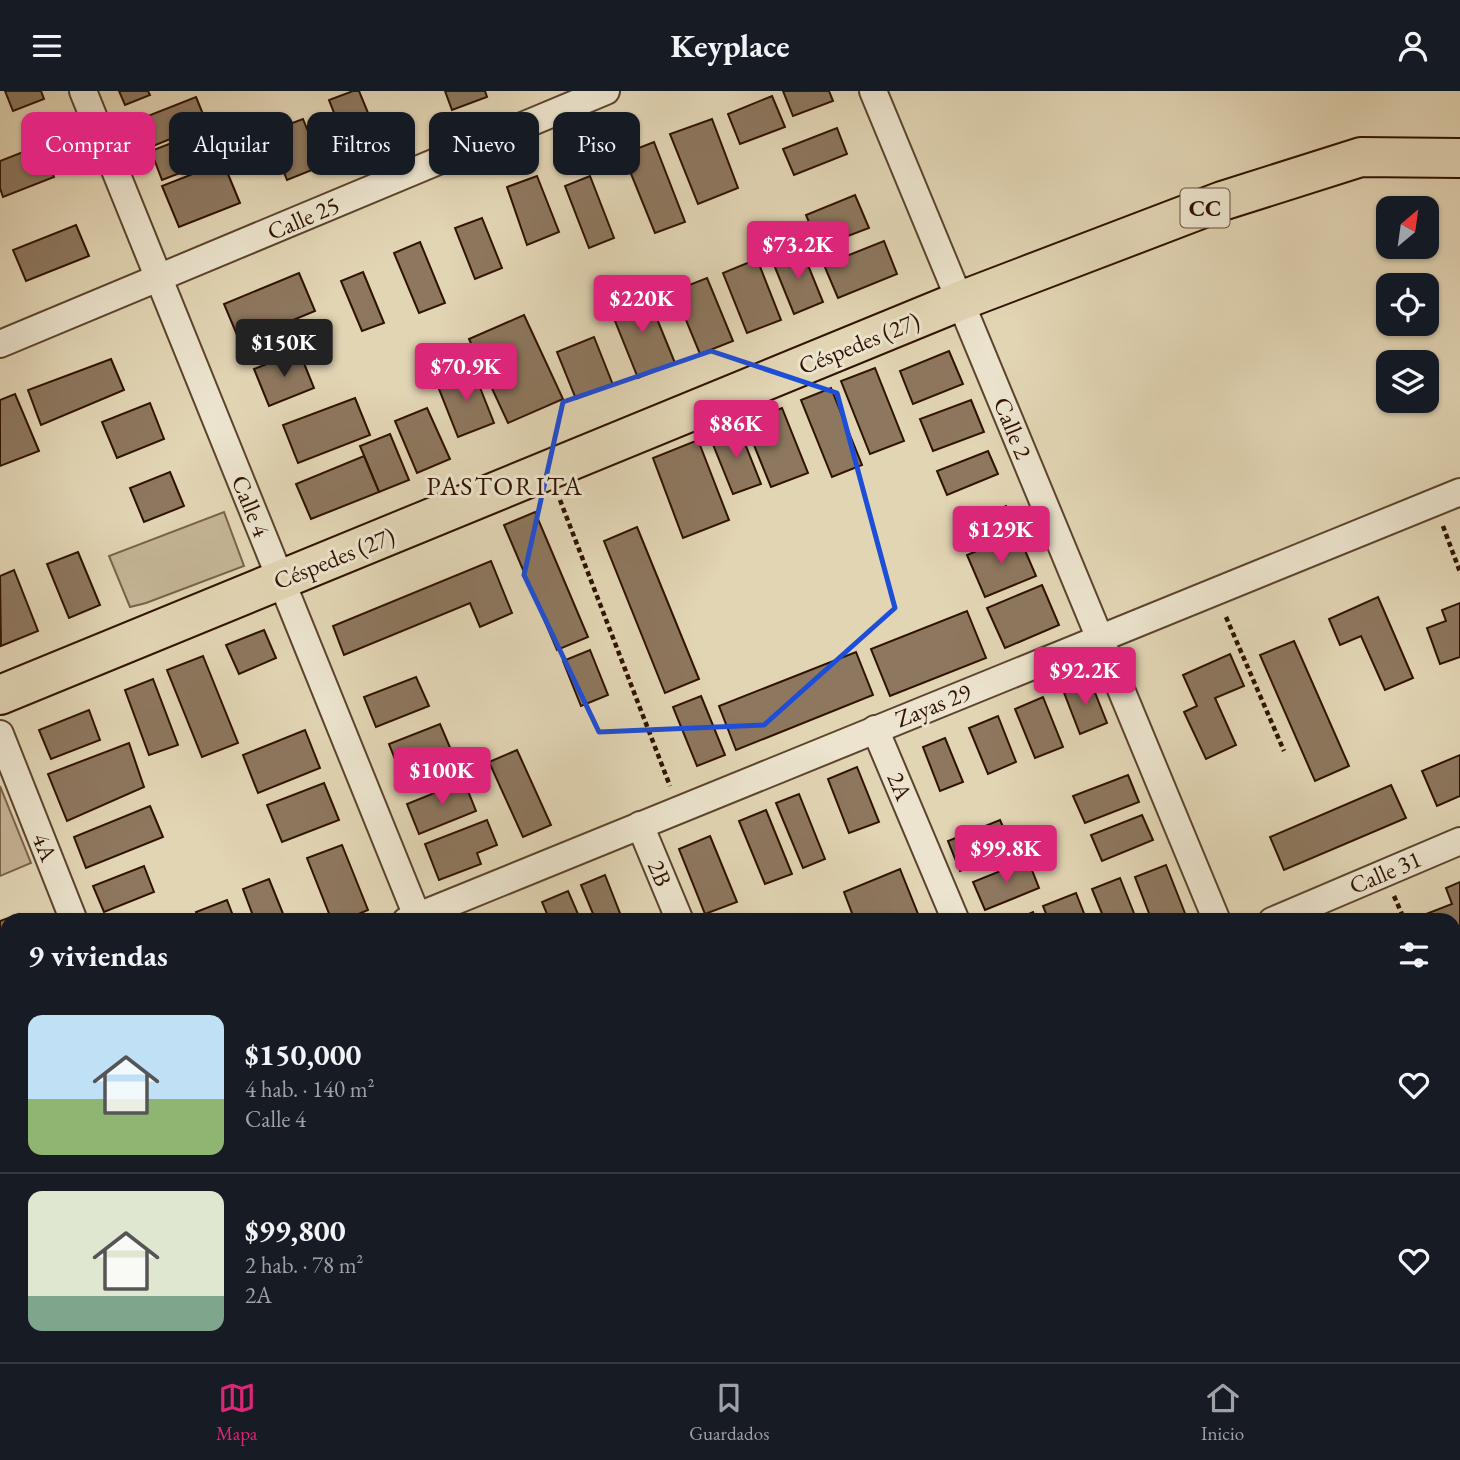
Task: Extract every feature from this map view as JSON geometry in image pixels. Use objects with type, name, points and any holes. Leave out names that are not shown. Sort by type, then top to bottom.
[{"type":"main road","name":"Céspedes (27)","points":[[0,695],[960,301],[1222,201],[1361,157],[1460,158]]},
{"type":"street","name":"Calle 4","points":[[83,91],[281,580],[412,913]]},
{"type":"street","name":"Calle 25","points":[[0,344],[606,91]]},
{"type":"street","name":"Calle 2","points":[[873,91],[1214,913]]},
{"type":"street","name":"Zayas 29","points":[[428,913],[1460,492]]},
{"type":"street","name":"2A","points":[[876,729],[953,913]]},
{"type":"street","name":"4A","points":[[0,734],[71,913]]},
{"type":"street","name":"2B","points":[[640,825],[677,913]]},
{"type":"street","name":"Calle 31","points":[[1291,913],[1460,841]]},
{"type":"path","points":[[548,471],[679,810]]},
{"type":"path","points":[[1432,503],[1460,572]]},
{"type":"path","points":[[1224,613],[1284,751]]},
{"type":"highlighted area","points":[[711,351],[837,393],[895,608],[764,725],[599,732],[524,575],[563,402]]},
{"type":"shaded area","points":[[224,512],[244,566],[130,607],[109,556]]},
{"type":"shaded area","points":[[0,786],[31,863],[0,876]]},
{"type":"building","points":[[5,91],[41,91],[44,99],[13,111]]},
{"type":"building","points":[[119,91],[148,91],[150,95],[125,105]]},
{"type":"building","points":[[359,91],[368,112],[334,112],[329,100]]},
{"type":"building","points":[[445,91],[485,91],[487,97],[452,110]]},
{"type":"building","points":[[783,91],[829,91],[833,101],[793,116]]},
{"type":"building","points":[[772,96],[785,127],[740,144],[728,114]]},
{"type":"building","points":[[196,97],[202,112],[169,112],[169,140],[155,145],[155,113]]},
{"type":"building","points":[[303,119],[307,129],[307,172],[287,180],[285,175],[293,175],[293,123]]},
{"type":"building","points":[[712,119],[738,188],[698,204],[670,134]]},
{"type":"building","points":[[837,128],[847,154],[794,175],[783,149]]},
{"type":"building","points":[[654,142],[685,222],[655,233],[632,175],[640,175],[640,147]]},
{"type":"building","points":[[169,144],[169,175],[175,175],[162,180],[155,162],[155,149]]},
{"type":"building","points":[[21,153],[21,175],[54,177],[3,197],[0,188],[0,161]]},
{"type":"building","points":[[190,175],[228,175],[240,203],[179,227],[162,186]]},
{"type":"building","points":[[537,176],[559,232],[527,245],[507,187]]},
{"type":"building","points":[[590,176],[614,238],[589,248],[565,186]]},
{"type":"building","points":[[855,195],[869,228],[819,247],[806,215]]},
{"type":"building","points":[[482,218],[502,268],[475,279],[455,228]]},
{"type":"building","points":[[76,225],[89,256],[26,281],[13,250]]},
{"type":"building","points":[[884,241],[897,274],[838,298],[824,265]]},
{"type":"building","points":[[420,242],[445,303],[419,313],[394,253]]},
{"type":"building","points":[[801,248],[823,302],[794,314],[772,260]]},
{"type":"building","points":[[757,259],[781,320],[747,333],[723,273]]},
{"type":"building","points":[[363,272],[384,323],[362,331],[341,281]]},
{"type":"building","points":[[299,273],[315,311],[240,342],[224,304]]},
{"type":"building","points":[[707,278],[733,341],[700,354],[674,291]]},
{"type":"building","points":[[646,292],[675,363],[638,378],[609,306]]},
{"type":"building","points":[[524,315],[563,399],[508,423],[469,339]]},
{"type":"building","points":[[594,337],[613,385],[576,399],[557,352]]},
{"type":"building","points":[[299,351],[314,388],[269,406],[254,369]]},
{"type":"building","points":[[949,351],[963,384],[913,404],[900,371]]},
{"type":"building","points":[[111,359],[124,390],[41,425],[28,390]]},
{"type":"building","points":[[875,368],[904,441],[870,454],[841,381]]},
{"type":"building","points":[[473,370],[494,423],[458,437],[437,384]]},
{"type":"building","points":[[831,388],[862,465],[832,477],[801,400]]},
{"type":"building","points":[[15,394],[39,451],[0,466],[0,400]]},
{"type":"building","points":[[355,398],[370,435],[298,463],[283,425]]},
{"type":"building","points":[[971,400],[984,432],[933,451],[920,419]]},
{"type":"building","points":[[150,403],[164,439],[117,458],[102,422]]},
{"type":"building","points":[[427,408],[450,459],[417,473],[395,421]]},
{"type":"building","points":[[782,408],[808,473],[771,487],[745,423]]},
{"type":"building","points":[[738,426],[761,484],[733,494],[710,437]]},
{"type":"building","points":[[390,434],[409,480],[379,492],[360,446]]},
{"type":"building","points":[[698,440],[729,520],[683,538],[653,458]]},
{"type":"building","points":[[988,451],[998,474],[947,495],[937,471]]},
{"type":"building","points":[[364,456],[379,492],[311,519],[296,484]]},
{"type":"building","points":[[170,472],[184,506],[144,522],[130,488]]},
{"type":"building","points":[[1006,506],[1016,529],[977,546],[968,523]]},
{"type":"building","points":[[535,512],[588,637],[557,650],[504,525]]},
{"type":"building","points":[[637,527],[699,679],[665,693],[604,541]]},
{"type":"building","points":[[1018,534],[1036,576],[985,597],[967,555]]},
{"type":"building","points":[[78,552],[100,605],[69,618],[47,564]]},
{"type":"building","points":[[491,561],[512,613],[480,627],[470,603],[344,655],[333,626]]},
{"type":"building","points":[[14,570],[38,631],[1,646],[0,576]]},
{"type":"building","points":[[1042,585],[1059,625],[1005,648],[987,608]]},
{"type":"building","points":[[1378,597],[1413,678],[1385,690],[1361,636],[1340,645],[1329,619]]},
{"type":"building","points":[[1460,603],[1460,657],[1440,664],[1427,628],[1446,621],[1442,610]]},
{"type":"building","points":[[967,611],[986,658],[890,696],[871,649]]},
{"type":"building","points":[[264,630],[276,658],[239,674],[226,645]]},
{"type":"building","points":[[1294,641],[1349,766],[1315,781],[1260,655]]},
{"type":"building","points":[[590,650],[608,695],[581,706],[563,661]]},
{"type":"building","points":[[856,652],[873,695],[736,750],[719,706]]},
{"type":"building","points":[[1230,654],[1244,686],[1215,698],[1236,745],[1206,759],[1184,712],[1197,706],[1183,675]]},
{"type":"building","points":[[203,656],[238,743],[202,757],[167,670]]},
{"type":"building","points":[[416,677],[429,706],[376,727],[364,697]]},
{"type":"building","points":[[153,679],[178,745],[149,755],[125,690]]},
{"type":"building","points":[[1090,680],[1107,723],[1080,734],[1063,690]]},
{"type":"building","points":[[701,696],[725,755],[697,766],[673,707]]},
{"type":"building","points":[[1043,697],[1063,747],[1035,758],[1015,709]]},
{"type":"building","points":[[89,710],[100,740],[51,759],[39,730]]},
{"type":"building","points":[[998,716],[1016,762],[988,774],[969,728]]},
{"type":"building","points":[[440,724],[454,757],[402,777],[389,744]]},
{"type":"building","points":[[305,730],[320,768],[258,793],[243,755]]},
{"type":"building","points":[[945,738],[963,782],[940,791],[923,747]]},
{"type":"building","points":[[129,743],[144,787],[67,821],[48,774]]},
{"type":"building","points":[[517,750],[551,825],[523,837],[489,762]]},
{"type":"building","points":[[1460,755],[1460,796],[1437,806],[1422,771]]},
{"type":"building","points":[[857,767],[879,822],[849,833],[828,779]]},
{"type":"building","points":[[1128,775],[1139,802],[1085,823],[1073,796]]},
{"type":"building","points":[[464,781],[476,811],[419,834],[407,804]]},
{"type":"building","points":[[324,783],[339,820],[282,842],[267,805]]},
{"type":"building","points":[[1391,785],[1406,818],[1284,870],[1270,837]]},
{"type":"building","points":[[799,794],[825,859],[803,868],[776,803]]},
{"type":"building","points":[[150,806],[163,837],[86,868],[74,837]]},
{"type":"building","points":[[766,810],[792,874],[765,884],[739,821]]},
{"type":"building","points":[[1142,815],[1153,840],[1102,861],[1091,835]]},
{"type":"building","points":[[487,820],[497,845],[477,853],[481,864],[439,880],[425,844]]},
{"type":"building","points":[[1000,820],[1013,850],[960,871],[948,841]]},
{"type":"building","points":[[710,836],[737,902],[705,913],[679,849]]},
{"type":"building","points":[[342,845],[368,910],[361,913],[329,913],[307,858]]},
{"type":"building","points":[[1028,860],[1039,888],[985,910],[973,882]]},
{"type":"building","points":[[1166,865],[1185,913],[1149,913],[1135,877]]},
{"type":"building","points":[[144,866],[154,892],[104,912],[93,886]]},
{"type":"building","points":[[900,869],[918,913],[852,913],[844,892]]},
{"type":"building","points":[[605,875],[620,913],[593,913],[581,885]]},
{"type":"building","points":[[1120,878],[1134,913],[1102,913],[1092,889]]},
{"type":"building","points":[[269,879],[283,913],[252,913],[243,889]]},
{"type":"building","points":[[1460,882],[1460,913],[1429,913],[1452,904],[1446,888]]},
{"type":"building","points":[[568,891],[578,913],[547,913],[542,902]]},
{"type":"building","points":[[1076,893],[1084,913],[1046,913],[1043,906]]},
{"type":"building","points":[[227,900],[232,913],[196,913]]},
{"type":"district","name":"PASTORITA","points":[[505,486]]}]
